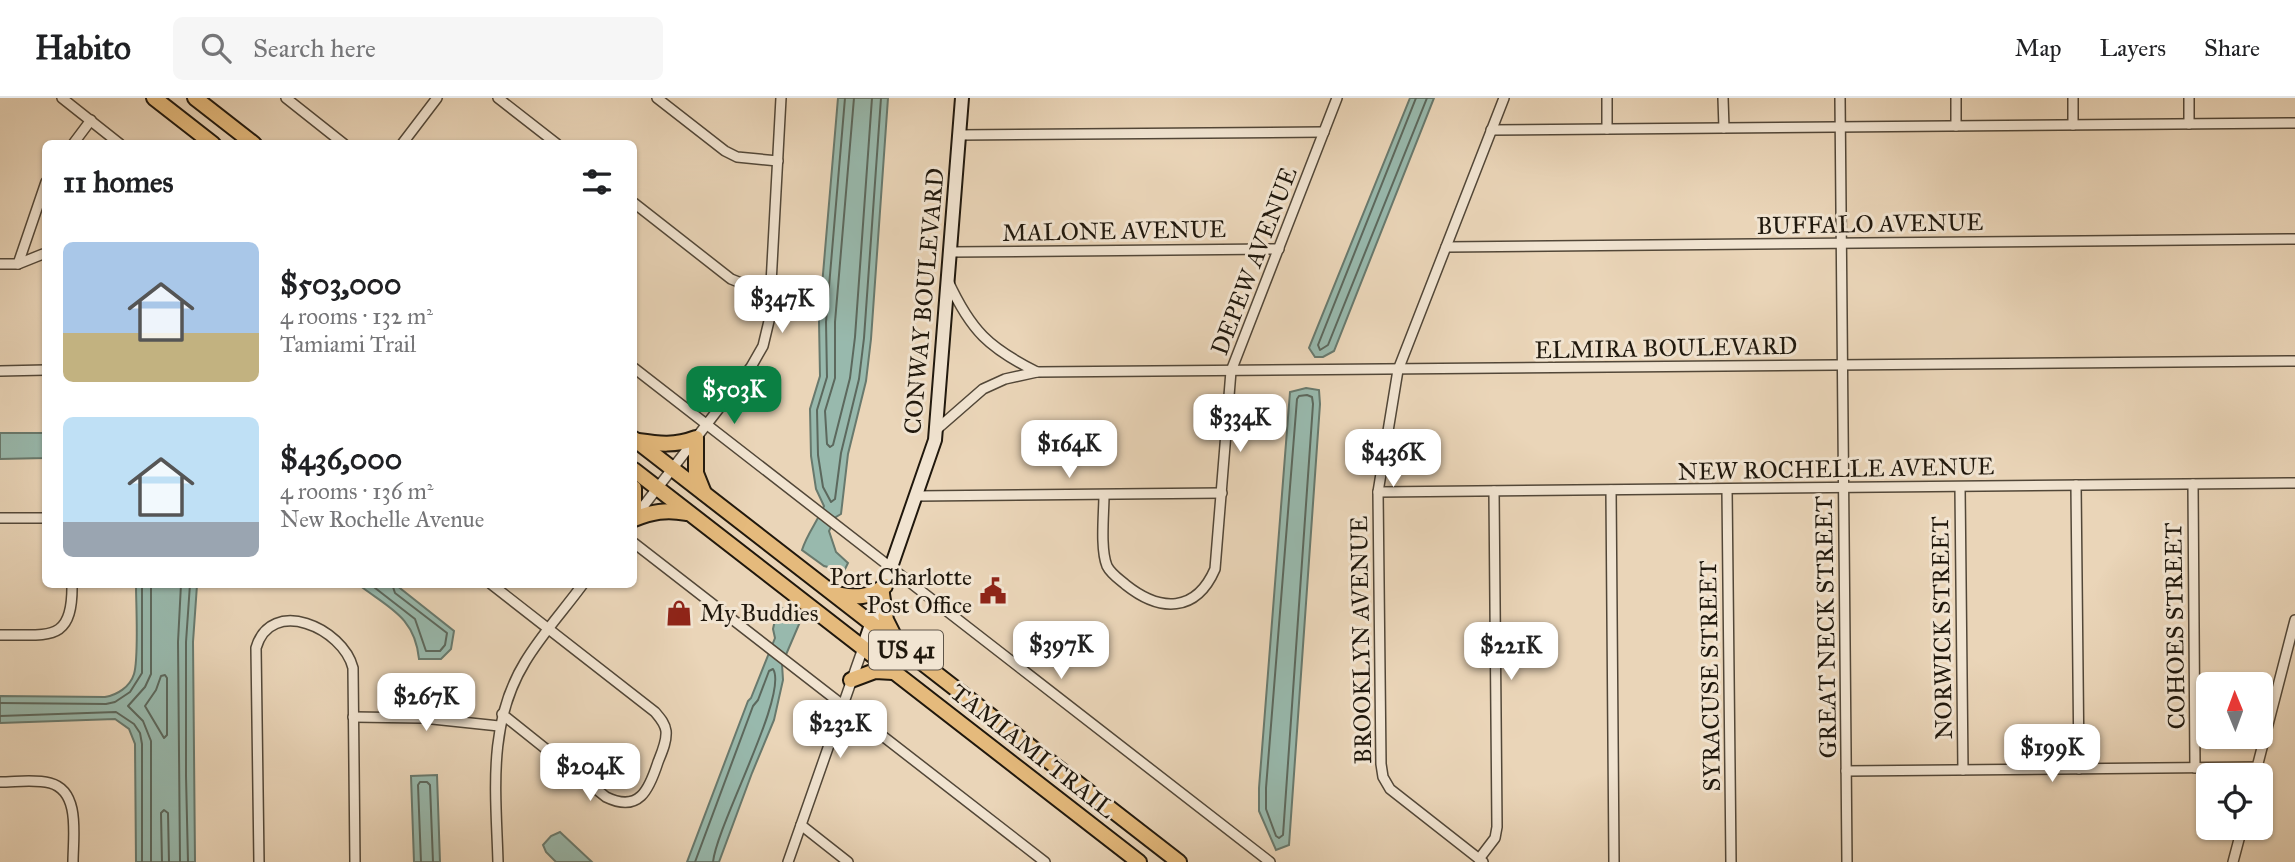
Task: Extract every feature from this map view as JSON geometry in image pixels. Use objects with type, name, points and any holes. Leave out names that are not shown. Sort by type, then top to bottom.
[{"type":"main road","points":[[154,98],[208,140]]},
{"type":"main road","points":[[195,98],[249,140]]},
{"type":"main road","points":[[637,440],[665,445],[680,444],[695,438],[696,473],[705,495]]},
{"type":"main road","name":"TAMIAMI TRAIL","points":[[637,442],[1179,862]]},
{"type":"main road","name":"TAMIAMI TRAIL","points":[[637,472],[1139,862]]},
{"type":"main road","points":[[637,518],[654,511],[672,510],[690,514]]},
{"type":"main road","points":[[832,593],[863,597],[883,590],[886,620],[898,644]]},
{"type":"main road","points":[[852,680],[875,671],[895,672]]},
{"type":"street","points":[[62,98],[115,140]]},
{"type":"street","points":[[286,98],[339,140]]},
{"type":"street","points":[[405,140],[437,98]]},
{"type":"street","points":[[498,98],[552,140]]},
{"type":"street","points":[[657,98],[737,158],[778,161]]},
{"type":"street","points":[[637,514],[655,487],[751,367],[763,346],[769,321],[781,98]]},
{"type":"street","name":"CONWAY BOULEVARD","points":[[788,862],[935,440],[962,98]]},
{"type":"street","name":"DEPEW AVENUE","points":[[1104,495],[1107,565],[1112,573],[1138,594],[1163,604],[1177,604],[1201,592],[1215,569],[1231,371],[1338,98]]},
{"type":"street","name":"BROOKLYN AVENUE","points":[[1481,860],[1390,789],[1383,777],[1378,492],[1398,370],[1504,98]]},
{"type":"street","points":[[1607,98],[1607,129]]},
{"type":"street","points":[[1723,98],[1724,128]]},
{"type":"street","name":"GREAT NECK STREET","points":[[1840,98],[1847,862]]},
{"type":"street","points":[[1956,98],[1956,126]]},
{"type":"street","points":[[2073,98],[2073,125]]},
{"type":"street","points":[[2189,98],[2189,124]]},
{"type":"street","points":[[76,140],[91,120]]},
{"type":"street","points":[[1492,130],[2295,123]]},
{"type":"street","points":[[959,135],[1324,132]]},
{"type":"street","points":[[18,264],[42,193]]},
{"type":"street","points":[[637,205],[731,279],[741,283],[771,286]]},
{"type":"street","name":"BUFFALO AVENUE","points":[[1446,247],[2295,239]]},
{"type":"street","name":"MALONE AVENUE","points":[[950,252],[1279,248]]},
{"type":"street","points":[[0,264],[18,264],[42,254]]},
{"type":"street","name":"ELMIRA BOULEVARD","points":[[947,280],[963,311],[985,340],[1003,354],[1037,372]]},
{"type":"street","name":"ELMIRA BOULEVARD","points":[[936,429],[983,388],[1005,379],[1037,372],[2295,361]]},
{"type":"street","points":[[0,371],[42,370]]},
{"type":"street","points":[[637,370],[1270,862]]},
{"type":"street","name":"COHOES STREET","points":[[2193,484],[2195,768]]},
{"type":"street","name":"NEW ROCHELLE AVENUE","points":[[1378,492],[2295,484]]},
{"type":"street","points":[[2076,485],[2079,769]]},
{"type":"street","name":"NORWICK STREET","points":[[1960,487],[1963,770]]},
{"type":"street","name":"SYRACUSE STREET","points":[[1727,489],[1731,862]]},
{"type":"street","points":[[1611,490],[1614,862]]},
{"type":"street","points":[[1481,860],[1495,838],[1497,827],[1494,491]]},
{"type":"street","points":[[917,496],[1222,493]]},
{"type":"street","points":[[0,518],[42,518]]},
{"type":"street","points":[[637,545],[1045,862]]},
{"type":"street","points":[[0,635],[47,634],[57,631],[71,615],[72,588]]},
{"type":"street","points":[[496,588],[655,712],[666,730],[666,740],[646,792],[637,799],[617,802],[606,797],[502,715]]},
{"type":"street","points":[[498,862],[496,761],[502,715],[509,693],[525,662],[580,588]]},
{"type":"street","points":[[2258,763],[2295,620]]},
{"type":"street","points":[[258,862],[256,648],[258,638],[265,629],[284,622],[307,622],[319,628],[350,656],[355,862]]},
{"type":"street","points":[[353,717],[423,718],[499,726]]},
{"type":"street","points":[[1846,771],[2195,768]]},
{"type":"street","points":[[0,782],[53,783],[63,789],[72,807],[73,862]]},
{"type":"street","points":[[801,825],[848,862]]},
{"type":"street","points":[[2233,862],[2239,840]]},
{"type":"water","points":[[838,98],[888,98],[866,381],[848,454],[841,514],[836,517],[829,531],[836,552],[848,563],[844,571],[824,566],[802,550],[824,506],[816,489],[811,456],[810,409],[820,376],[819,321]]},
{"type":"water","points":[[1410,98],[1434,98],[1334,351],[1323,357],[1315,357],[1309,348]]},
{"type":"water","points":[[1306,388],[1319,390],[1320,404],[1289,845],[1276,850],[1259,811],[1259,788],[1290,392]]},
{"type":"water","points":[[0,433],[42,433],[42,458],[0,459]]},
{"type":"water","points":[[136,588],[197,588],[193,642],[195,862],[136,862],[135,744],[129,729],[115,719],[0,723],[0,696],[105,697],[118,692],[134,674],[137,644]]},
{"type":"water","points":[[363,588],[400,588],[454,631],[451,649],[441,659],[419,659],[412,633],[390,607]]},
{"type":"water","points":[[781,607],[800,622],[782,664],[783,680],[774,720],[719,862],[687,862],[775,638],[773,629],[777,611]]},
{"type":"water","points":[[437,775],[440,862],[414,862],[411,776]]},
{"type":"water","points":[[560,832],[592,862],[556,862],[543,845],[551,836]]},
{"type":"place","name":"Port Charlotte Post Office","points":[[993,591]]},
{"type":"place","name":"My Buddies","points":[[679,613]]}]
